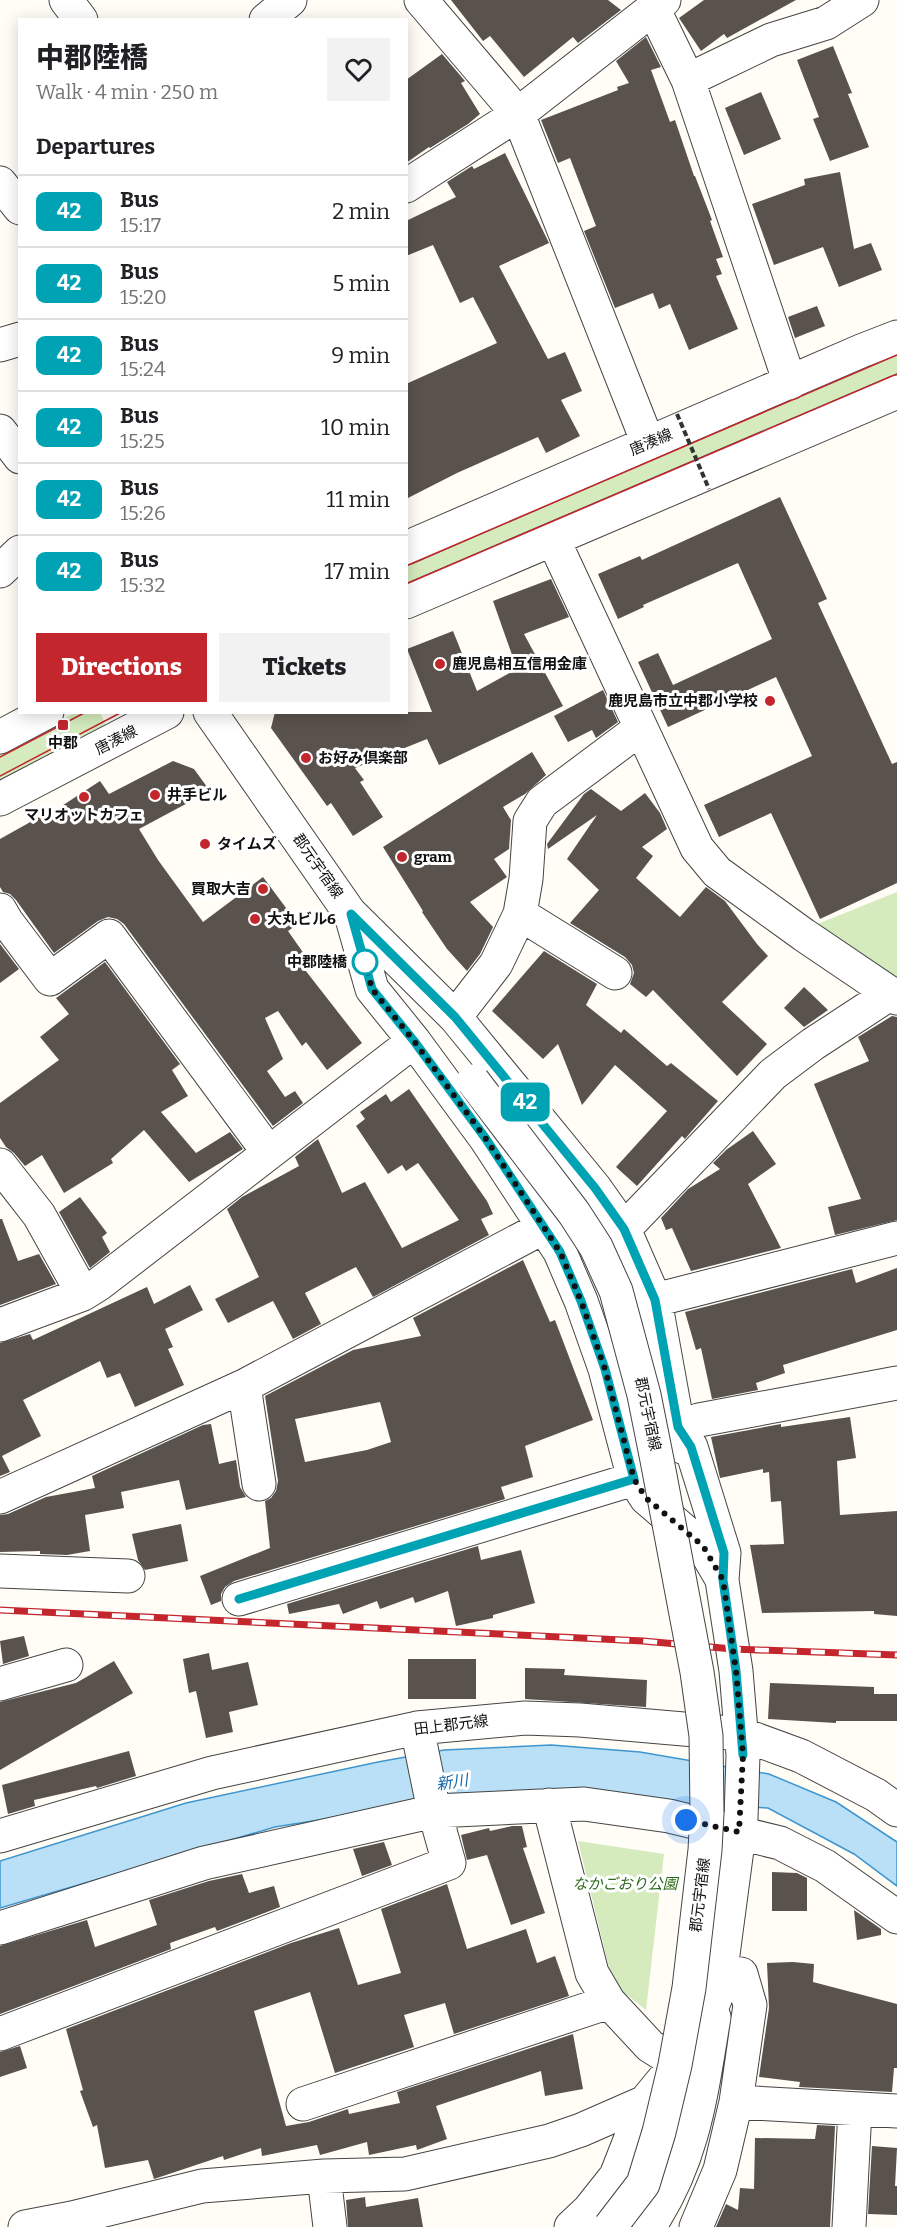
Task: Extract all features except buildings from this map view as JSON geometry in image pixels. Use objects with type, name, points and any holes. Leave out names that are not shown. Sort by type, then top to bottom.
[{"type":"street","points":[[66,0],[80,18]]},
{"type":"street","points":[[268,18],[290,0]]},
{"type":"street","points":[[421,0],[518,114],[648,443]]},
{"type":"street","points":[[688,80],[771,40],[826,23],[862,0]]},
{"type":"street","points":[[408,185],[518,114],[658,4],[688,80],[790,383]]},
{"type":"street","points":[[0,183],[18,206]]},
{"type":"street","name":"唐湊線","points":[[410,539],[648,443],[897,337]]},
{"type":"street","points":[[0,345],[18,340]]},
{"type":"street","points":[[408,601],[897,392]]},
{"type":"street","points":[[0,431],[18,454]]},
{"type":"street","points":[[553,539],[697,848],[717,872],[894,996],[813,1044],[773,1074],[624,1229]]},
{"type":"street","points":[[0,571],[18,554]]},
{"type":"street","points":[[0,737],[43,714]]},
{"type":"street","name":"唐湊線","points":[[0,799],[163,714]]},
{"type":"street","name":"郡元宇宿線","points":[[211,714],[428,1026],[574,1213],[596,1248],[616,1291],[631,1343],[655,1449],[697,1672],[706,1736],[707,1813],[689,1988],[675,2065],[659,2132],[643,2184],[610,2227]]},
{"type":"street","points":[[455,1017],[496,964],[519,914],[526,879],[530,821],[542,802],[641,728]]},
{"type":"street","points":[[0,910],[50,979],[109,936],[269,1153]]},
{"type":"street","points":[[351,914],[455,1017],[595,1188],[624,1229],[655,1300],[685,1468],[686,1489],[681,1503],[659,1507]]},
{"type":"street","points":[[351,914],[372,989],[414,1041],[486,1139],[560,1252],[605,1369],[634,1479],[646,1498],[703,1546],[723,1580]]},
{"type":"street","points":[[519,914],[615,973]]},
{"type":"street","points":[[0,1325],[83,1294],[99,1284],[414,1041]]},
{"type":"street","points":[[0,1166],[39,1215],[83,1294]]},
{"type":"street","points":[[0,1497],[244,1386],[544,1227]]},
{"type":"street","points":[[590,1326],[655,1300],[897,1238]]},
{"type":"street","points":[[678,1427],[699,1420],[897,1383]]},
{"type":"street","points":[[244,1386],[259,1484]]},
{"type":"street","points":[[649,2227],[674,2185],[694,2130],[719,1981],[740,1826],[742,1744],[736,1671],[723,1580],[724,1553],[691,1447],[678,1427]]},
{"type":"street","points":[[239,1599],[634,1479]]},
{"type":"street","points":[[0,1571],[128,1576]]},
{"type":"street","points":[[0,1684],[66,1665]]},
{"type":"street","name":"田上郡元線","points":[[0,1836],[212,1773],[417,1728],[525,1718],[580,1720],[742,1744],[801,1756],[876,1795],[897,1810]]},
{"type":"street","points":[[0,2034],[449,1863],[434,1809],[417,1728]]},
{"type":"street","points":[[0,1928],[204,1863],[434,1809],[584,1804],[740,1826],[825,1866],[897,1917]]},
{"type":"street","points":[[549,1805],[592,1973],[609,2002],[650,2046],[677,2063]]},
{"type":"street","points":[[696,2227],[720,2170],[736,2102],[750,2005],[741,1974],[719,1981]]},
{"type":"street","points":[[572,2227],[616,2176],[645,2102],[677,2063],[707,2019],[719,1981]]},
{"type":"street","points":[[303,2104],[609,2002]]},
{"type":"street","points":[[25,2227],[72,2218],[202,2186],[324,2176],[405,2174],[549,2141],[581,2130],[645,2102]]},
{"type":"street","points":[[736,2102],[897,2111]]},
{"type":"street","points":[[849,2227],[855,2109]]},
{"type":"street","points":[[324,2176],[330,2227]]},
{"type":"path","points":[[677,414],[709,489]]},
{"type":"green space","points":[[897,348],[897,379],[408,590],[408,558]]},
{"type":"green space","points":[[72,714],[100,714],[107,727],[0,785],[0,752]]},
{"type":"green space","points":[[897,892],[897,984],[815,925]]},
{"type":"green space","name":"なかごおり公園","points":[[578,1841],[664,1854],[646,2010],[613,1984]]},
{"type":"water","name":"新川","points":[[551,1745],[640,1752],[769,1774],[836,1802],[897,1842],[897,1886],[854,1854],[768,1808],[659,1802],[413,1805],[275,1827],[0,1908],[0,1861],[186,1803],[444,1750]]},
{"type":"tram line","points":[[408,565],[897,355]]},
{"type":"tram line","points":[[408,583],[897,374]]},
{"type":"tram line","points":[[0,757],[82,714]]},
{"type":"tram line","points":[[0,776],[118,714]]},
{"type":"railway","points":[[0,1610],[643,1641],[733,1649],[897,1655]]},
{"type":"bus line","name":"42","points":[[239,1599],[634,1479],[605,1369],[581,1301],[560,1252],[486,1139],[414,1041],[372,989],[351,914],[455,1017],[595,1188],[624,1229],[655,1300],[678,1427],[691,1447],[724,1553],[723,1580],[736,1671],[743,1755]]},
{"type":"place","name":"鹿児島相互信用金庫","points":[[440,664]]},
{"type":"place","name":"鹿児島市立中郡小学校","points":[[770,701]]},
{"type":"place","name":"中郡","points":[[63,725]]},
{"type":"place","name":"お好み倶楽部","points":[[306,758]]},
{"type":"place","name":"井手ビル","points":[[155,795]]},
{"type":"place","name":"マリオットカフェ","points":[[84,797]]},
{"type":"place","name":"タイムズ","points":[[205,844]]},
{"type":"place","name":"gram","points":[[402,857]]},
{"type":"place","name":"買取大吉","points":[[263,889]]},
{"type":"place","name":"大丸ビル6","points":[[255,919]]},
{"type":"place","name":"中郡陸橋","points":[[365,962]]},
{"type":"route","points":[[365,962],[372,989],[414,1041],[486,1139],[560,1252],[581,1301],[605,1369],[634,1479],[646,1498],[703,1546],[723,1580],[736,1671],[743,1755],[741,1820],[739,1832],[686,1820]]}]
